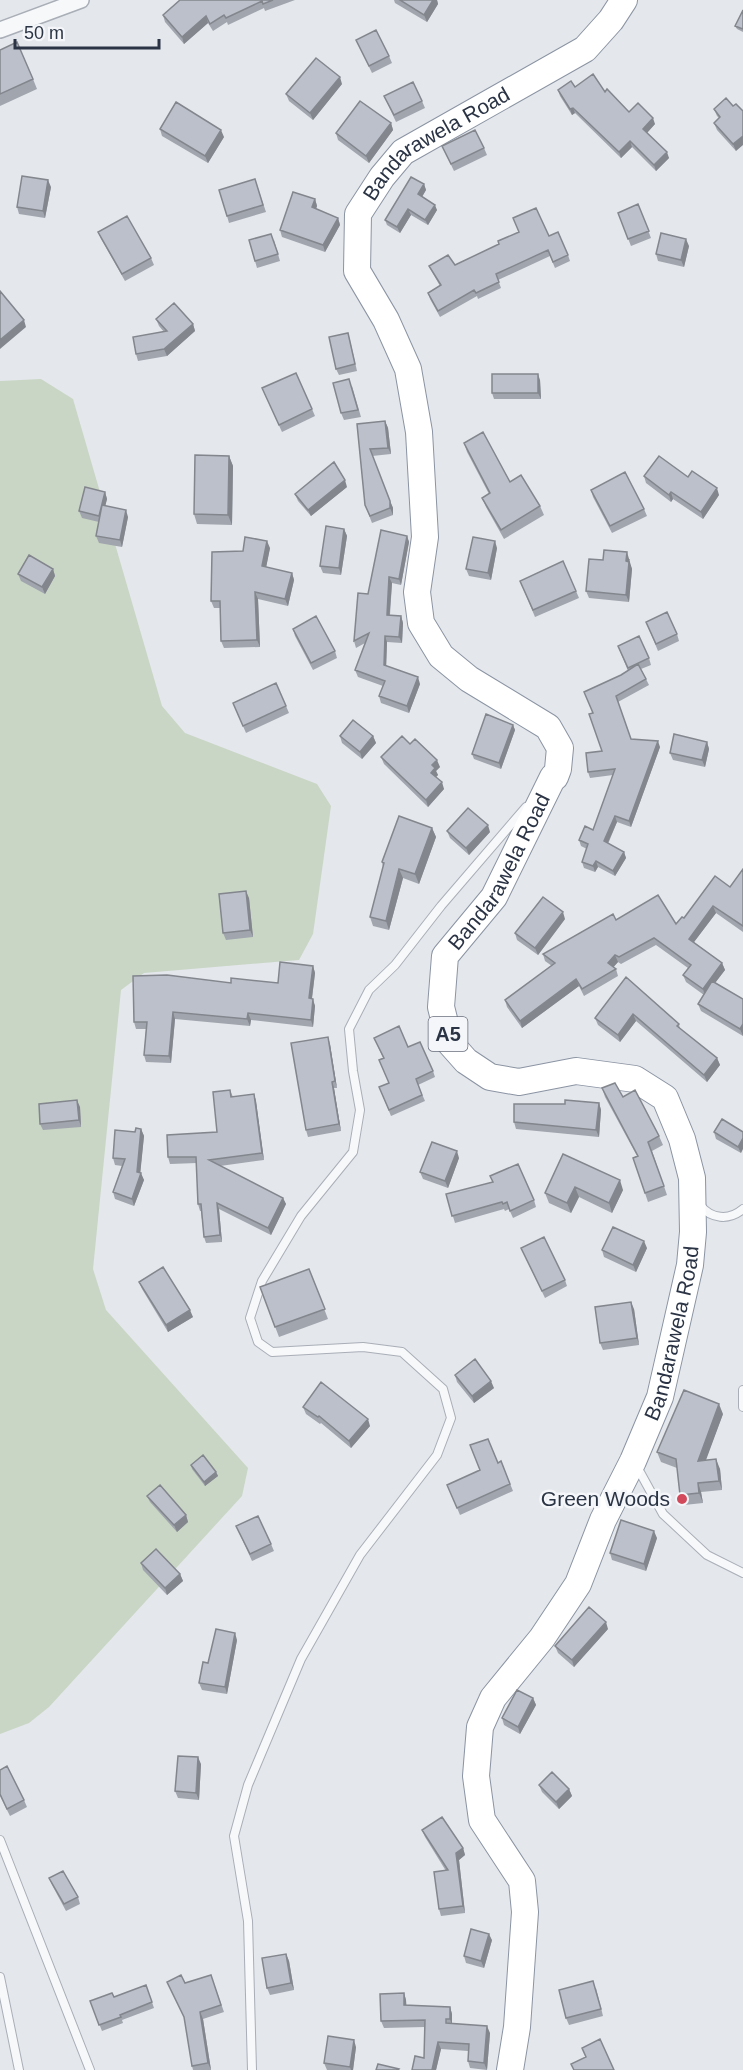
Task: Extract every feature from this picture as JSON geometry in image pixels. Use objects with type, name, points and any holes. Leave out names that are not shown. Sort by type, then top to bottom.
[{"type":"highway","name":"Bandarawela Road","points":[[510,2070],[517,2027],[525,1912],[522,1881],[482,1820],[476,1776],[480,1727],[494,1698],[542,1638],[578,1584],[603,1520],[633,1461],[660,1397],[690,1265],[693,1232],[692,1178],[682,1139],[665,1098],[635,1079],[576,1071],[519,1082],[490,1077],[466,1061],[450,1042],[441,1007],[445,956],[494,897],[555,777],[560,748],[548,727],[469,679],[441,656],[421,623],[417,592],[425,537],[419,432],[408,369],[386,320],[357,271],[358,214],[382,177],[403,152],[585,49],[611,20],[624,0]]},
{"type":"street","points":[[0,30],[81,0]]},
{"type":"lane","points":[[252,2070],[248,1921],[234,1836],[248,1785],[301,1659],[360,1555],[437,1455],[451,1418],[443,1389],[402,1352],[363,1347],[272,1352],[258,1342],[250,1318],[262,1281],[301,1216],[353,1152],[360,1110],[353,1071],[350,1029],[369,990],[395,965],[441,906],[553,777]]},
{"type":"lane","points":[[692,1194],[701,1208],[711,1215],[722,1218],[737,1214],[743,1209]]},
{"type":"lane","points":[[743,1390],[743,1407]]},
{"type":"lane","points":[[633,1461],[663,1514],[707,1555],[743,1573]]},
{"type":"lane","points":[[0,1840],[90,2070]]},
{"type":"lane","points":[[0,1977],[19,2070]]},
{"type":"green space","points":[[41,379],[73,399],[162,706],[185,733],[317,784],[331,806],[313,934],[299,960],[144,973],[121,990],[93,1269],[106,1310],[248,1468],[242,1496],[49,1707],[29,1723],[0,1734],[0,381]]},
{"type":"building","points":[[180,0],[273,0],[263,4],[262,1],[226,18],[224,15],[210,24],[206,16],[182,37],[163,15]]},
{"type":"building","points":[[400,0],[433,0],[424,15]]},
{"type":"building","points":[[743,10],[743,29],[735,26]]},
{"type":"building","points":[[376,30],[389,56],[369,66],[356,40]]},
{"type":"building","points":[[17,42],[33,79],[0,94],[0,50]]},
{"type":"building","points":[[316,58],[340,77],[310,113],[286,94]]},
{"type":"building","points":[[593,74],[605,92],[607,89],[629,112],[638,103],[653,118],[643,129],[667,152],[654,165],[630,141],[619,152],[573,108],[570,109],[558,90],[571,81],[575,87]]},
{"type":"building","points":[[413,82],[422,101],[394,115],[384,96]]},
{"type":"building","points":[[726,98],[733,106],[736,104],[743,111],[743,136],[733,144],[714,123],[720,117],[714,109]]},
{"type":"building","points":[[360,101],[391,123],[366,156],[336,133]]},
{"type":"building","points":[[176,102],[221,130],[205,156],[160,129]]},
{"type":"building","points":[[475,130],[484,148],[451,164],[442,146]]},
{"type":"building","points":[[22,176],[48,180],[43,211],[17,207]]},
{"type":"building","points":[[411,177],[424,184],[418,194],[435,205],[425,220],[408,209],[397,227],[385,220]]},
{"type":"building","points":[[255,179],[263,205],[227,216],[219,190]]},
{"type":"building","points":[[293,192],[315,199],[312,207],[338,218],[323,245],[280,230]]},
{"type":"building","points":[[638,204],[649,231],[628,239],[618,213]]},
{"type":"building","points":[[536,208],[549,236],[558,232],[568,255],[553,262],[548,250],[496,274],[499,282],[476,293],[474,290],[438,311],[428,293],[441,285],[429,266],[448,255],[455,265],[499,244],[498,241],[519,232],[513,218]]},
{"type":"building","points":[[127,216],[151,258],[122,274],[98,232]]},
{"type":"building","points":[[661,233],[686,239],[681,260],[656,254]]},
{"type":"building","points":[[271,234],[278,254],[255,261],[249,240]]},
{"type":"building","points":[[0,291],[24,320],[0,340]]},
{"type":"building","points":[[174,303],[193,324],[164,349],[136,354],[133,337],[167,331],[156,319]]},
{"type":"building","points":[[348,333],[355,364],[336,369],[329,337]]},
{"type":"building","points":[[296,373],[312,409],[279,425],[262,388]]},
{"type":"building","points":[[492,374],[538,374],[538,393],[492,393]]},
{"type":"building","points":[[349,379],[358,410],[341,413],[333,383]]},
{"type":"building","points":[[385,421],[388,448],[370,449],[390,501],[390,508],[370,516],[365,505],[357,424]]},
{"type":"building","points":[[483,432],[510,482],[521,475],[540,506],[501,530],[482,498],[490,493],[464,443]]},
{"type":"building","points":[[195,455],[229,456],[228,515],[194,514]]},
{"type":"building","points":[[659,456],[688,477],[692,471],[717,488],[701,512],[671,492],[669,495],[644,476]]},
{"type":"building","points":[[334,462],[345,480],[308,510],[295,494]]},
{"type":"building","points":[[625,472],[644,509],[610,526],[591,490]]},
{"type":"building","points":[[85,487],[105,492],[99,516],[79,511]]},
{"type":"building","points":[[102,505],[126,510],[120,540],[96,536]]},
{"type":"building","points":[[326,526],[344,529],[339,568],[320,566]]},
{"type":"building","points":[[381,530],[407,536],[399,579],[389,577],[387,615],[401,616],[399,637],[385,636],[384,665],[418,677],[407,706],[379,696],[385,681],[355,670],[369,633],[354,641],[358,593],[368,594]]},
{"type":"building","points":[[245,537],[267,541],[262,566],[292,573],[285,599],[255,592],[257,640],[221,641],[220,601],[211,601],[212,552],[243,551]]},
{"type":"building","points":[[473,537],[495,541],[488,573],[466,569]]},
{"type":"building","points":[[604,550],[627,552],[626,561],[629,562],[626,595],[586,591],[589,559],[603,560]]},
{"type":"building","points":[[29,555],[53,569],[42,587],[18,574]]},
{"type":"building","points":[[563,561],[576,591],[533,610],[520,581]]},
{"type":"building","points":[[667,612],[677,634],[656,644],[646,622]]},
{"type":"building","points":[[316,616],[335,651],[311,663],[293,629]]},
{"type":"building","points":[[639,636],[649,658],[628,668],[618,646]]},
{"type":"building","points":[[638,664],[646,679],[616,696],[631,739],[658,741],[629,821],[615,816],[604,841],[624,852],[613,871],[596,861],[593,866],[582,862],[588,844],[579,840],[585,826],[593,830],[615,769],[588,772],[586,753],[602,751],[589,714],[593,713],[584,692],[621,675]]},
{"type":"building","points":[[276,683],[286,706],[243,726],[233,703]]},
{"type":"building","points":[[486,714],[513,725],[499,763],[472,754]]},
{"type":"building","points":[[353,720],[373,736],[360,752],[340,736]]},
{"type":"building","points":[[674,734],[707,742],[702,760],[670,753]]},
{"type":"building","points":[[402,736],[410,744],[415,739],[437,760],[432,765],[435,768],[431,773],[442,782],[426,800],[381,757]]},
{"type":"building","points":[[468,808],[488,825],[466,848],[447,831]]},
{"type":"building","points":[[399,816],[432,828],[415,874],[399,869],[386,921],[370,917],[384,863],[382,862]]},
{"type":"building","points":[[743,869],[743,926],[713,906],[689,939],[722,963],[703,989],[683,975],[691,965],[654,938],[619,957],[615,955],[608,963],[616,969],[582,989],[576,979],[520,1021],[505,1000],[555,963],[543,954],[613,914],[616,920],[658,895],[676,924],[682,917],[684,918],[715,876],[730,887]]},
{"type":"building","points":[[246,891],[250,930],[223,933],[219,894]]},
{"type":"building","points":[[543,897],[563,912],[535,948],[515,933]]},
{"type":"building","points":[[280,962],[313,966],[309,998],[313,999],[311,1020],[248,1013],[247,1019],[173,1012],[169,1056],[144,1055],[147,1022],[134,1022],[133,976],[167,975],[231,983],[231,978],[278,983]]},
{"type":"building","points":[[626,977],[679,1024],[677,1026],[717,1058],[704,1075],[633,1014],[618,1035],[595,1018]]},
{"type":"building","points":[[712,981],[743,999],[743,1024],[740,1029],[698,1004]]},
{"type":"building","points":[[399,1026],[408,1047],[420,1042],[433,1071],[416,1079],[422,1095],[389,1110],[379,1087],[389,1083],[379,1060],[384,1058],[374,1038]]},
{"type":"building","points":[[328,1037],[339,1124],[306,1130],[291,1043]]},
{"type":"building","points":[[615,1083],[623,1097],[635,1090],[659,1136],[648,1142],[664,1186],[645,1193],[633,1158],[638,1156],[602,1088]]},
{"type":"building","points":[[230,1090],[231,1097],[254,1094],[262,1153],[209,1160],[283,1198],[268,1228],[217,1203],[220,1235],[204,1237],[201,1204],[198,1204],[196,1157],[168,1157],[167,1135],[217,1132],[213,1092]]},
{"type":"building","points":[[77,1100],[79,1120],[40,1124],[39,1104]]},
{"type":"building","points":[[565,1100],[599,1103],[596,1130],[514,1122],[514,1104],[565,1104]]},
{"type":"building","points":[[722,1119],[743,1132],[743,1138],[738,1147],[714,1132]]},
{"type":"building","points":[[136,1128],[141,1129],[137,1172],[141,1173],[132,1199],[113,1192],[125,1159],[113,1158],[115,1130],[135,1132]]},
{"type":"building","points":[[432,1142],[457,1151],[445,1181],[420,1172]]},
{"type":"building","points":[[563,1154],[620,1180],[609,1203],[575,1187],[567,1203],[545,1193]]},
{"type":"building","points":[[518,1164],[534,1200],[510,1211],[507,1202],[503,1204],[502,1202],[452,1216],[446,1194],[493,1182],[490,1176]]},
{"type":"building","points":[[613,1227],[644,1241],[633,1265],[602,1250]]},
{"type":"building","points":[[544,1237],[565,1280],[542,1291],[521,1248]]},
{"type":"building","points":[[163,1267],[190,1310],[166,1325],[139,1282]]},
{"type":"building","points":[[309,1269],[325,1309],[275,1327],[260,1287]]},
{"type":"building","points":[[631,1302],[637,1338],[600,1343],[595,1307]]},
{"type":"building","points":[[475,1359],[491,1381],[472,1396],[455,1375]]},
{"type":"building","points":[[321,1382],[368,1419],[349,1441],[319,1416],[303,1407]]},
{"type":"building","points":[[684,1390],[719,1404],[698,1461],[716,1459],[719,1481],[698,1483],[699,1493],[680,1495],[676,1459],[657,1452]]},
{"type":"building","points":[[488,1439],[498,1463],[501,1461],[510,1484],[457,1508],[447,1485],[480,1470],[470,1445]]},
{"type":"building","points":[[203,1455],[216,1472],[204,1482],[191,1465]]},
{"type":"building","points":[[160,1485],[186,1515],[174,1525],[147,1496]]},
{"type":"building","points":[[258,1516],[271,1544],[250,1554],[236,1526]]},
{"type":"building","points":[[621,1520],[654,1531],[644,1564],[610,1553]]},
{"type":"building","points":[[156,1549],[180,1574],[165,1588],[141,1563]]},
{"type":"building","points":[[589,1607],[606,1622],[572,1660],[555,1646]]},
{"type":"building","points":[[216,1629],[235,1633],[225,1687],[199,1683],[203,1662],[208,1663]]},
{"type":"building","points":[[517,1690],[533,1698],[518,1727],[502,1718]]},
{"type":"building","points":[[178,1756],[198,1757],[196,1793],[175,1791]]},
{"type":"building","points":[[7,1766],[24,1800],[7,1809],[0,1794],[0,1770]]},
{"type":"building","points":[[552,1772],[569,1789],[556,1802],[539,1785]]},
{"type":"building","points":[[442,1817],[463,1848],[456,1853],[463,1906],[439,1909],[434,1872],[448,1870],[422,1830]]},
{"type":"building","points":[[63,1871],[78,1897],[64,1904],[49,1878]]},
{"type":"building","points":[[471,1929],[489,1934],[481,1961],[464,1956]]},
{"type":"building","points":[[286,1954],[291,1983],[267,1988],[262,1958]]},
{"type":"building","points":[[181,1975],[185,1983],[211,1975],[221,2005],[200,2012],[208,2063],[192,2066],[184,2017],[167,1982]]},
{"type":"building","points":[[593,1981],[601,2009],[566,2018],[559,1990]]},
{"type":"building","points":[[146,1985],[152,2002],[99,2025],[90,2001],[112,1993],[114,1997]]},
{"type":"building","points":[[404,1993],[404,2005],[450,2007],[450,2019],[446,2019],[446,2023],[487,2026],[484,2063],[468,2061],[469,2044],[438,2042],[432,2070],[412,2070],[415,2056],[424,2058],[425,2020],[381,2021],[380,1994]]},
{"type":"building","points":[[328,2036],[354,2040],[350,2067],[324,2063]]},
{"type":"building","points":[[600,2039],[614,2070],[574,2070],[571,2064],[586,2057],[582,2048]]},
{"type":"building","points":[[378,2064],[399,2069],[376,2070]]},
{"type":"place","name":"Green Woods","points":[[682,1499]]}]
